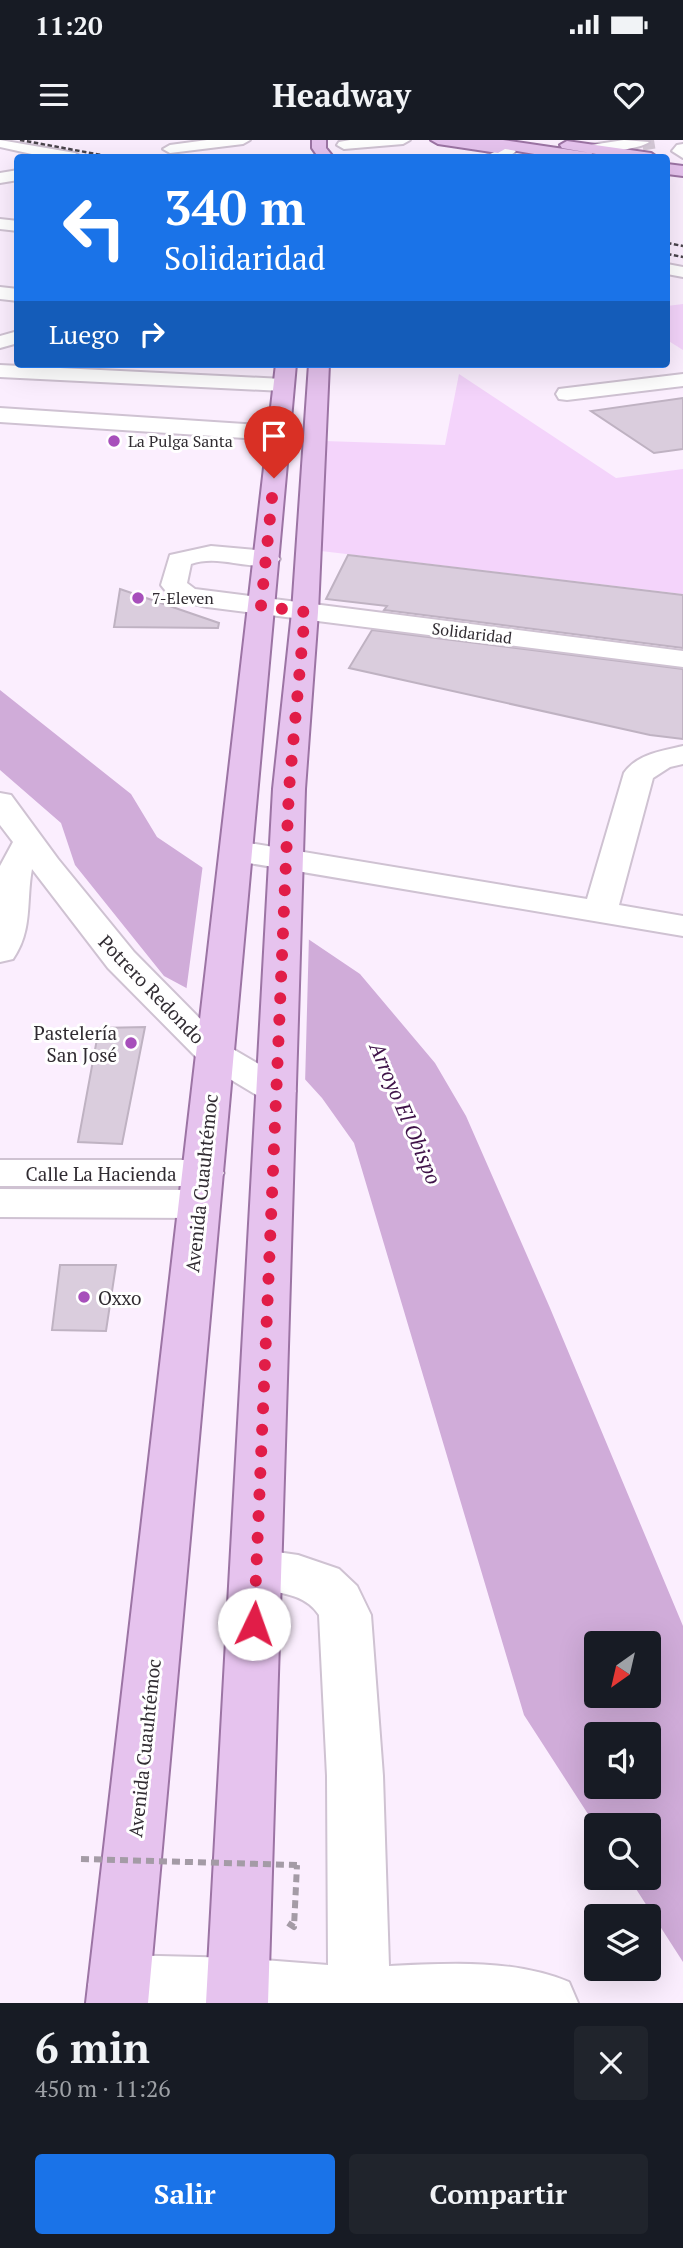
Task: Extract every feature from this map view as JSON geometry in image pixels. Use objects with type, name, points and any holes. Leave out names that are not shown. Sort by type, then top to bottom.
[{"type":"main road","points":[[438,140],[526,154]]},
{"type":"main road","points":[[474,140],[591,153]]},
{"type":"main road","points":[[534,140],[591,153]]},
{"type":"main road","points":[[238,1995],[285,867],[289,789],[305,612],[319,368]]},
{"type":"main road","name":"Avenida Cuauhtémoc","points":[[118,1994],[148,1723],[284,375]]},
{"type":"street","points":[[170,149],[243,140]]},
{"type":"street","points":[[591,153],[642,142]]},
{"type":"street","points":[[0,143],[55,154]]},
{"type":"street","points":[[343,143],[386,144]]},
{"type":"street","points":[[499,154],[508,151]]},
{"type":"street","points":[[135,379],[184,368]]},
{"type":"street","points":[[0,371],[106,371],[135,379],[284,375]]},
{"type":"street","points":[[75,406],[106,371]]},
{"type":"street","points":[[219,429],[230,413],[245,374]]},
{"type":"street","points":[[567,394],[683,380]]},
{"type":"street","points":[[0,415],[75,406],[219,429],[277,433]]},
{"type":"street","name":"Solidaridad","points":[[267,559],[200,554],[179,560],[174,585],[187,595],[261,606],[683,659]]},
{"type":"street","points":[[600,914],[639,773],[659,761],[683,755]]},
{"type":"street","name":"Potrero Redondo","points":[[0,802],[30,860],[81,912],[121,960],[215,1042],[276,1079]]},
{"type":"street","points":[[236,859],[683,926]]},
{"type":"street","points":[[0,951],[30,860]]},
{"type":"street","name":"Calle La Hacienda","points":[[0,1173],[201,1188]]},
{"type":"street","name":"Calle La Hacienda","points":[[0,1203],[201,1188]]},
{"type":"street","points":[[256,1570],[309,1578],[325,1585],[339,1598],[345,1615],[355,1776],[359,1998]]},
{"type":"street","points":[[118,1994],[359,1998],[437,1994],[524,1997],[547,2003]]},
{"type":"path","points":[[82,1859],[297,1866]]},
{"type":"shaded area","points":[[683,304],[683,350],[670,342],[670,306]]},
{"type":"shaded area","points":[[459,374],[616,478],[683,469],[683,594],[321,551],[324,441],[445,445]]},
{"type":"water","name":"Arroyo El Obispo","points":[[0,690],[131,794],[157,837],[360,974],[435,1063],[466,1116],[550,1308],[683,1626],[683,1962],[661,1928],[661,1904],[646,1904],[637,1890],[661,1890],[661,1813],[587,1813],[524,1715],[354,1143],[322,1098],[271,1042],[218,1005],[164,976],[75,865],[61,823],[0,770]]},
{"type":"pier","points":[[203,864],[309,935],[305,1085],[269,1045],[216,1008],[186,992]]},
{"type":"building","points":[[683,398],[683,449],[654,453],[591,411]]},
{"type":"building","points":[[348,555],[683,595],[683,648],[384,610],[387,606],[326,599]]},
{"type":"building","name":"7-Eleven","points":[[120,589],[219,623],[218,628],[114,627]]},
{"type":"building","points":[[372,630],[683,669],[683,739],[650,735],[349,668]]},
{"type":"building","points":[[145,1027],[122,1144],[78,1142],[99,1028]]},
{"type":"building","name":"Oxxo","points":[[60,1265],[116,1265],[106,1331],[52,1330]]},
{"type":"tunnel","points":[[642,142],[654,140]]},
{"type":"railway","points":[[20,140],[96,154]]},
{"type":"railway","points":[[670,244],[683,246]]},
{"type":"railway","points":[[670,255],[683,257]]},
{"type":"place","name":"La Pulga Santa","points":[[114,441]]},
{"type":"place","name":"7-Eleven","points":[[138,598]]},
{"type":"place","name":"Pastelería San José","points":[[131,1043]]},
{"type":"place","name":"Oxxo","points":[[84,1297]]},
{"type":"route","points":[[254,1624],[277,1091],[275,1067],[289,789],[305,612],[261,606],[274,478]]}]
